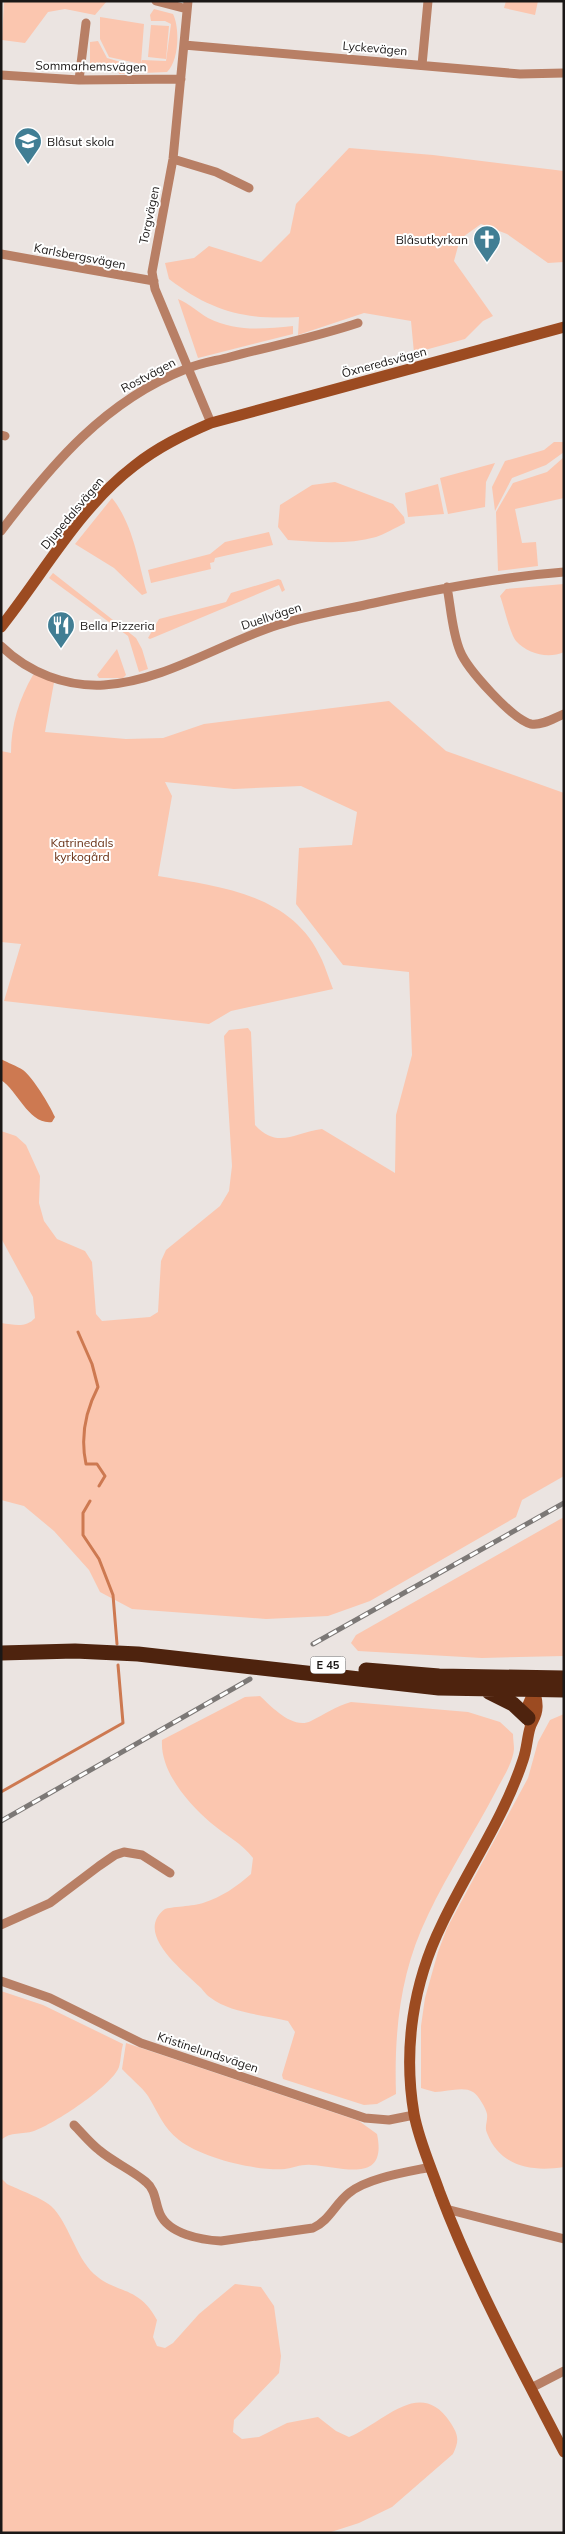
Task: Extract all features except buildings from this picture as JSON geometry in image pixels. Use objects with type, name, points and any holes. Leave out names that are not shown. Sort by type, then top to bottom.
[{"type":"highway","name":"E 45","points":[[1,1643],[116,1643],[385,1672],[534,1684],[564,1690]]},
{"type":"highway","name":"E 45","points":[[1,1653],[75,1651],[138,1654],[410,1685],[483,1690],[534,1684],[564,1678]]},
{"type":"highway","points":[[483,1690],[513,1704],[529,1722]]},
{"type":"street","points":[[156,1],[188,5]]},
{"type":"street","points":[[422,65],[428,1]]},
{"type":"street","name":"Torgvägen","points":[[188,5],[173,159],[152,263],[154,281],[187,368],[211,423]]},
{"type":"street","points":[[79,80],[86,23]]},
{"type":"street","name":"Lyckevägen","points":[[184,45],[520,74],[564,73]]},
{"type":"street","name":"Sommarhemsvägen","points":[[1,75],[79,80],[181,79]]},
{"type":"street","points":[[173,159],[216,172],[249,188]]},
{"type":"street","name":"Karlsbergsvägen","points":[[1,254],[154,281]]},
{"type":"street","name":"Rostvägen","points":[[1,531],[47,471],[85,433],[139,392],[187,368],[358,323]]},
{"type":"street","name":"Öxneredsvägen","points":[[211,423],[564,327]]},
{"type":"street","name":"Djupedalsvägen","points":[[1,627],[88,512],[116,482],[156,450],[211,423]]},
{"type":"street","name":"Duellvägen","points":[[1,646],[14,658],[49,677],[90,685],[125,683],[151,676],[278,625],[447,587],[492,579],[564,572]]},
{"type":"street","points":[[447,587],[454,635],[464,659],[475,676],[519,717],[530,724],[538,724],[564,714]]},
{"type":"street","points":[[534,1684],[538,1706],[529,1722],[524,1759],[511,1791],[441,1925],[422,1969],[416,1996],[410,2055],[414,2115],[446,2209],[489,2305],[564,2452]]},
{"type":"street","points":[[1,1925],[50,1903],[114,1855],[132,1852],[142,1855],[170,1873]]},
{"type":"street","name":"Kristinelundsvägen","points":[[1,1981],[50,1998],[141,2043],[365,2118],[389,2120],[414,2115]]},
{"type":"street","points":[[74,2125],[99,2151],[110,2156],[151,2187],[160,2215],[168,2223],[186,2234],[209,2240],[221,2241],[313,2228],[325,2220],[340,2200],[356,2188],[431,2167]]},
{"type":"street","points":[[446,2209],[564,2239]]},
{"type":"street","points":[[531,2388],[564,2371]]},
{"type":"green space","points":[[4,1],[107,1],[95,15],[65,9],[48,12],[25,43],[2,40]]},
{"type":"green space","points":[[506,1],[538,1],[535,15],[504,8]]},
{"type":"green space","points":[[154,9],[173,14],[177,27],[176,53],[167,72],[119,74],[118,67],[90,65],[90,42],[98,41],[107,58],[124,63],[141,64],[109,57],[100,39],[100,17],[144,24],[141,63],[142,60],[166,61],[171,24],[165,21],[151,21],[150,15]]},
{"type":"green space","points":[[151,25],[169,26],[166,59],[148,57]]},
{"type":"green space","points":[[349,148],[433,155],[564,171],[564,262],[548,263],[507,234],[481,224],[460,239],[454,261],[493,316],[483,321],[465,339],[414,353],[411,321],[364,313],[298,335],[299,317],[262,317],[230,312],[200,299],[169,279],[165,263],[194,258],[209,246],[261,262],[290,233],[296,204]]},
{"type":"green space","points":[[178,299],[208,318],[229,326],[271,328],[293,326],[293,334],[198,358]]},
{"type":"green space","points":[[554,442],[564,442],[564,452],[546,465],[512,478],[495,511],[492,487],[505,461],[544,450]]},
{"type":"green space","points":[[564,457],[564,498],[515,509],[522,543],[536,542],[538,566],[498,571],[496,512],[513,483],[547,472]]},
{"type":"green space","points":[[495,463],[486,482],[485,507],[448,514],[440,478]]},
{"type":"green space","points":[[335,482],[393,504],[404,517],[405,523],[386,533],[365,540],[310,542],[288,540],[278,527],[280,505],[312,485]]},
{"type":"green space","points":[[438,484],[444,514],[408,517],[405,493]]},
{"type":"green space","points":[[112,498],[125,519],[134,543],[147,593],[142,595],[114,568],[75,544]]},
{"type":"green space","points":[[269,532],[273,545],[215,558],[214,562],[210,563],[211,569],[151,583],[148,570],[210,554],[225,542]]},
{"type":"green space","points":[[53,573],[136,638],[142,649],[148,669],[139,672],[128,636],[49,578]]},
{"type":"green space","points":[[278,579],[281,580],[285,590],[282,592],[279,585],[150,639],[148,638],[159,619],[226,602],[231,593]]},
{"type":"green space","points":[[564,584],[564,652],[545,655],[526,649],[514,637],[500,596],[506,589]]},
{"type":"green space","points":[[117,649],[126,675],[123,678],[99,678],[97,675]]},
{"type":"green space","name":"Katrinedals kyrkogård","points":[[33,675],[55,677],[45,732],[126,739],[163,738],[204,724],[389,701],[446,751],[564,793],[564,1476],[522,1500],[516,1517],[370,1601],[328,1616],[266,1619],[132,1609],[100,1592],[89,1570],[54,1531],[24,1506],[1,1500],[1,1323],[24,1325],[35,1318],[33,1297],[1,1238],[1,1131],[16,1136],[26,1145],[40,1176],[39,1203],[44,1221],[57,1239],[85,1251],[92,1262],[96,1314],[102,1321],[150,1317],[158,1312],[161,1261],[166,1250],[220,1206],[229,1191],[232,1166],[224,1036],[229,1030],[248,1028],[251,1032],[255,1125],[263,1132],[271,1137],[287,1138],[322,1129],[395,1173],[396,1115],[412,1055],[409,972],[343,965],[296,904],[299,848],[352,845],[357,812],[301,786],[234,789],[165,782],[172,796],[158,876],[229,890],[252,897],[274,907],[293,920],[309,938],[322,960],[333,989],[231,1011],[209,1024],[4,1001],[21,944],[1,942],[1,751],[11,753],[12,732],[17,712]]},
{"type":"green space","points":[[564,1517],[564,1656],[482,1658],[358,1651],[351,1643],[356,1635]]},
{"type":"green space","points":[[260,1696],[283,1716],[297,1722],[311,1721],[351,1702],[468,1712],[500,1722],[513,1734],[514,1749],[509,1765],[428,1915],[411,1958],[405,1980],[398,2025],[396,2094],[377,2104],[364,2105],[283,2079],[282,2075],[295,2032],[288,2021],[248,2013],[219,2003],[208,1996],[173,1962],[158,1940],[155,1929],[157,1919],[165,1909],[199,1904],[223,1895],[251,1874],[253,1858],[239,1843],[211,1823],[185,1797],[166,1764],[162,1740],[245,1697]]},
{"type":"green space","points":[[564,1714],[564,2167],[540,2169],[518,2165],[500,2153],[486,2131],[487,2114],[485,2108],[473,2092],[460,2089],[435,2092],[421,2088],[421,2026],[425,1998],[447,1928],[528,1778],[538,1742],[550,1720]]},
{"type":"green space","points":[[1,1991],[43,2005],[123,2044],[119,2067],[106,2084],[94,2094],[68,2113],[43,2127],[30,2132],[9,2135],[1,2140]]},
{"type":"green space","points":[[126,2043],[359,2121],[377,2134],[379,2150],[375,2161],[369,2167],[359,2169],[308,2165],[273,2169],[229,2162],[201,2152],[173,2135],[145,2092],[122,2069]]},
{"type":"green space","points":[[1,2178],[7,2184],[51,2206],[63,2221],[87,2267],[94,2274],[103,2281],[143,2301],[157,2320],[153,2337],[157,2346],[165,2348],[173,2343],[199,2314],[235,2284],[261,2287],[274,2306],[281,2356],[279,2373],[234,2420],[233,2432],[242,2439],[259,2437],[287,2423],[318,2417],[336,2431],[349,2437],[401,2407],[414,2403],[426,2403],[438,2409],[455,2430],[457,2445],[453,2454],[392,2507],[359,2523],[328,2533],[1,2533]]},
{"type":"shaded area","points":[[1,1059],[23,1070],[32,1079],[55,1117],[52,1122],[44,1122],[30,1113],[1,1080]]},
{"type":"waterway","points":[[78,1332],[92,1364],[98,1387],[85,1424],[84,1454],[86,1464],[97,1464],[105,1476],[99,1486]]},
{"type":"waterway","points":[[90,1501],[83,1513],[83,1535],[99,1559],[113,1595],[117,1644]]},
{"type":"waterway","points":[[1,1792],[123,1723],[118,1665]]},
{"type":"railway","points":[[313,1644],[564,1503]]},
{"type":"railway","points":[[1,1821],[250,1679]]},
{"type":"place","name":"Blåsut skola","points":[[28,165]]},
{"type":"place","name":"Blåsutkyrkan","points":[[487,263]]},
{"type":"place","name":"Bella Pizzeria","points":[[61,649]]}]
